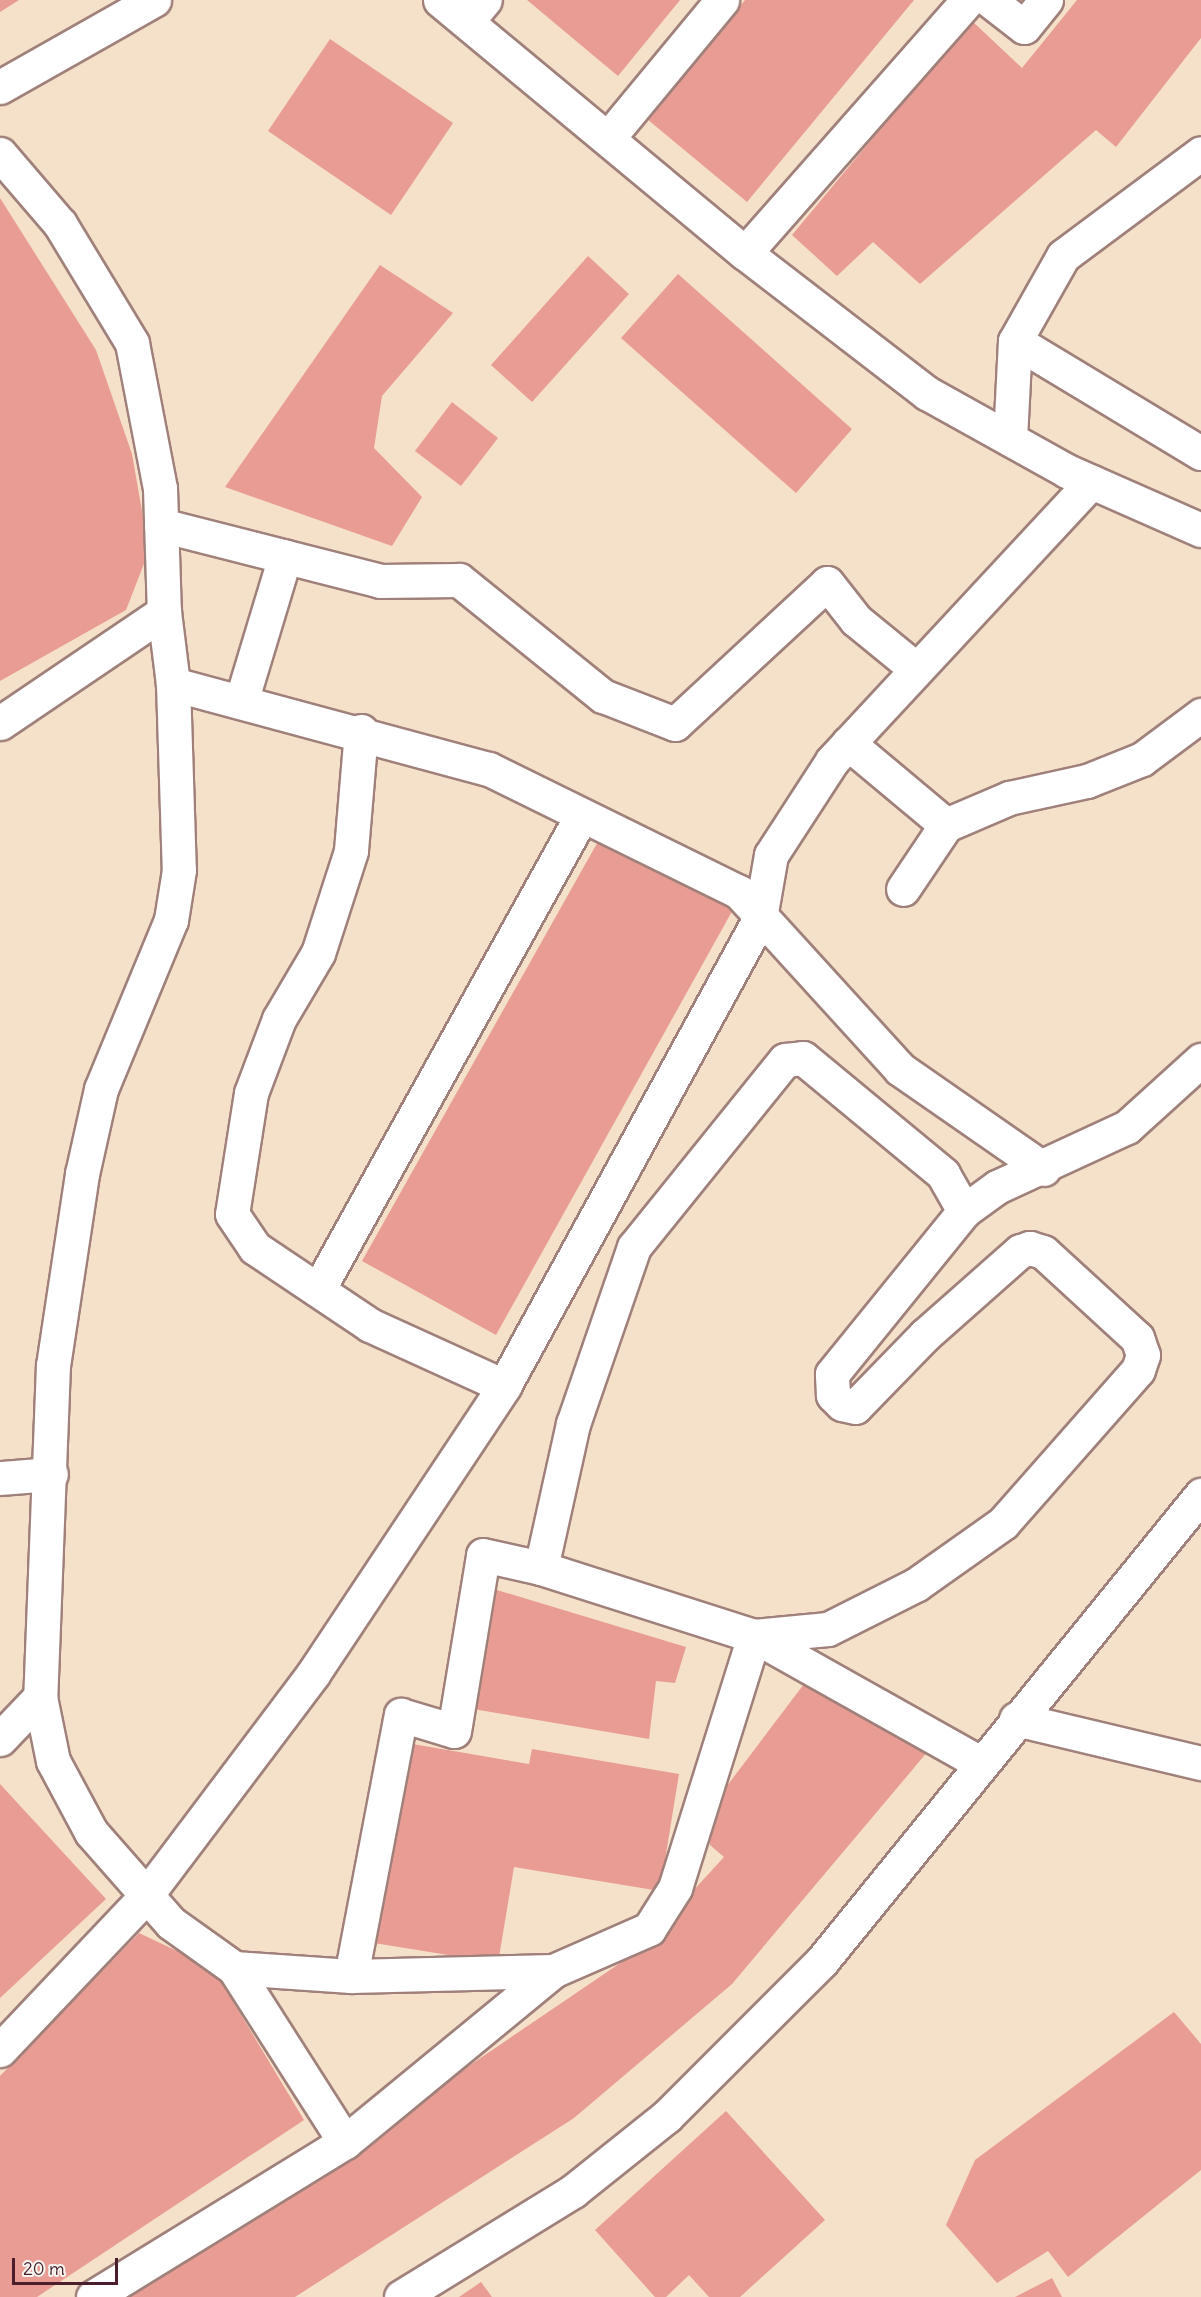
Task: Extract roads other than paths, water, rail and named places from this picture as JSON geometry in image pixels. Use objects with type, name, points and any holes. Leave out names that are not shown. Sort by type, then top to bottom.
[{"type":"street","points":[[0,87],[154,0]]},
{"type":"street","points":[[440,0],[476,10],[608,138],[745,253],[927,393],[1091,482],[1201,530]]},
{"type":"street","points":[[608,138],[722,0]]},
{"type":"street","points":[[745,253],[968,0]]},
{"type":"street","points":[[989,0],[1024,27],[1046,0]]},
{"type":"street","points":[[1010,439],[1015,341],[1063,256],[1201,153]]},
{"type":"street","points":[[0,154],[60,224],[132,343],[160,488],[164,612],[173,684],[179,870],[171,920],[101,1089],[82,1174],[53,1365],[51,1474],[40,1697],[53,1761],[91,1832],[145,1897],[171,1923],[234,1968],[345,2142]]},
{"type":"street","points":[[1015,341],[1201,453]]},
{"type":"street","points":[[0,2050],[145,1897],[313,1674],[504,1386],[760,918],[771,855],[848,743],[1091,482]]},
{"type":"street","points":[[161,525],[380,581],[459,580],[603,696],[675,724],[827,583],[856,620],[916,669]]},
{"type":"street","points":[[241,702],[285,556]]},
{"type":"street","points":[[0,723],[164,612]]},
{"type":"street","points":[[173,684],[361,732],[489,769],[739,892],[760,918],[900,1069],[1044,1169]]},
{"type":"street","points":[[903,889],[945,825],[1009,798],[1087,781],[1142,759],[1201,715]]},
{"type":"street","points":[[361,732],[351,850],[318,953],[279,1019],[250,1093],[232,1214],[255,1248],[370,1325],[504,1386]]},
{"type":"street","points":[[848,743],[945,825]]},
{"type":"street","points":[[318,1290],[582,815]]},
{"type":"street","points":[[541,1568],[573,1424],[634,1247],[785,1060],[803,1058],[943,1174],[964,1211]]},
{"type":"street","points":[[754,1636],[828,1629],[917,1584],[1003,1523],[1138,1370],[1143,1356],[1137,1338],[1043,1252],[1030,1248],[1020,1251],[925,1335],[855,1407],[842,1404],[829,1386],[832,1374],[964,1211],[997,1187],[1044,1169],[1127,1127],[1201,1060]]},
{"type":"street","points":[[0,1478],[51,1474]]},
{"type":"street","points":[[402,2297],[573,2191],[667,2116],[822,1961],[980,1763],[1201,1495]]},
{"type":"street","points":[[351,1976],[401,1715],[454,1731],[483,1555],[541,1568],[754,1636],[980,1763]]},
{"type":"street","points":[[93,2297],[345,2142],[553,1971],[649,1929],[675,1888],[754,1636]]},
{"type":"street","points":[[0,1739],[40,1697]]},
{"type":"street","points":[[1016,1719],[1201,1763]]},
{"type":"street","points":[[234,1968],[351,1976],[553,1971]]}]
